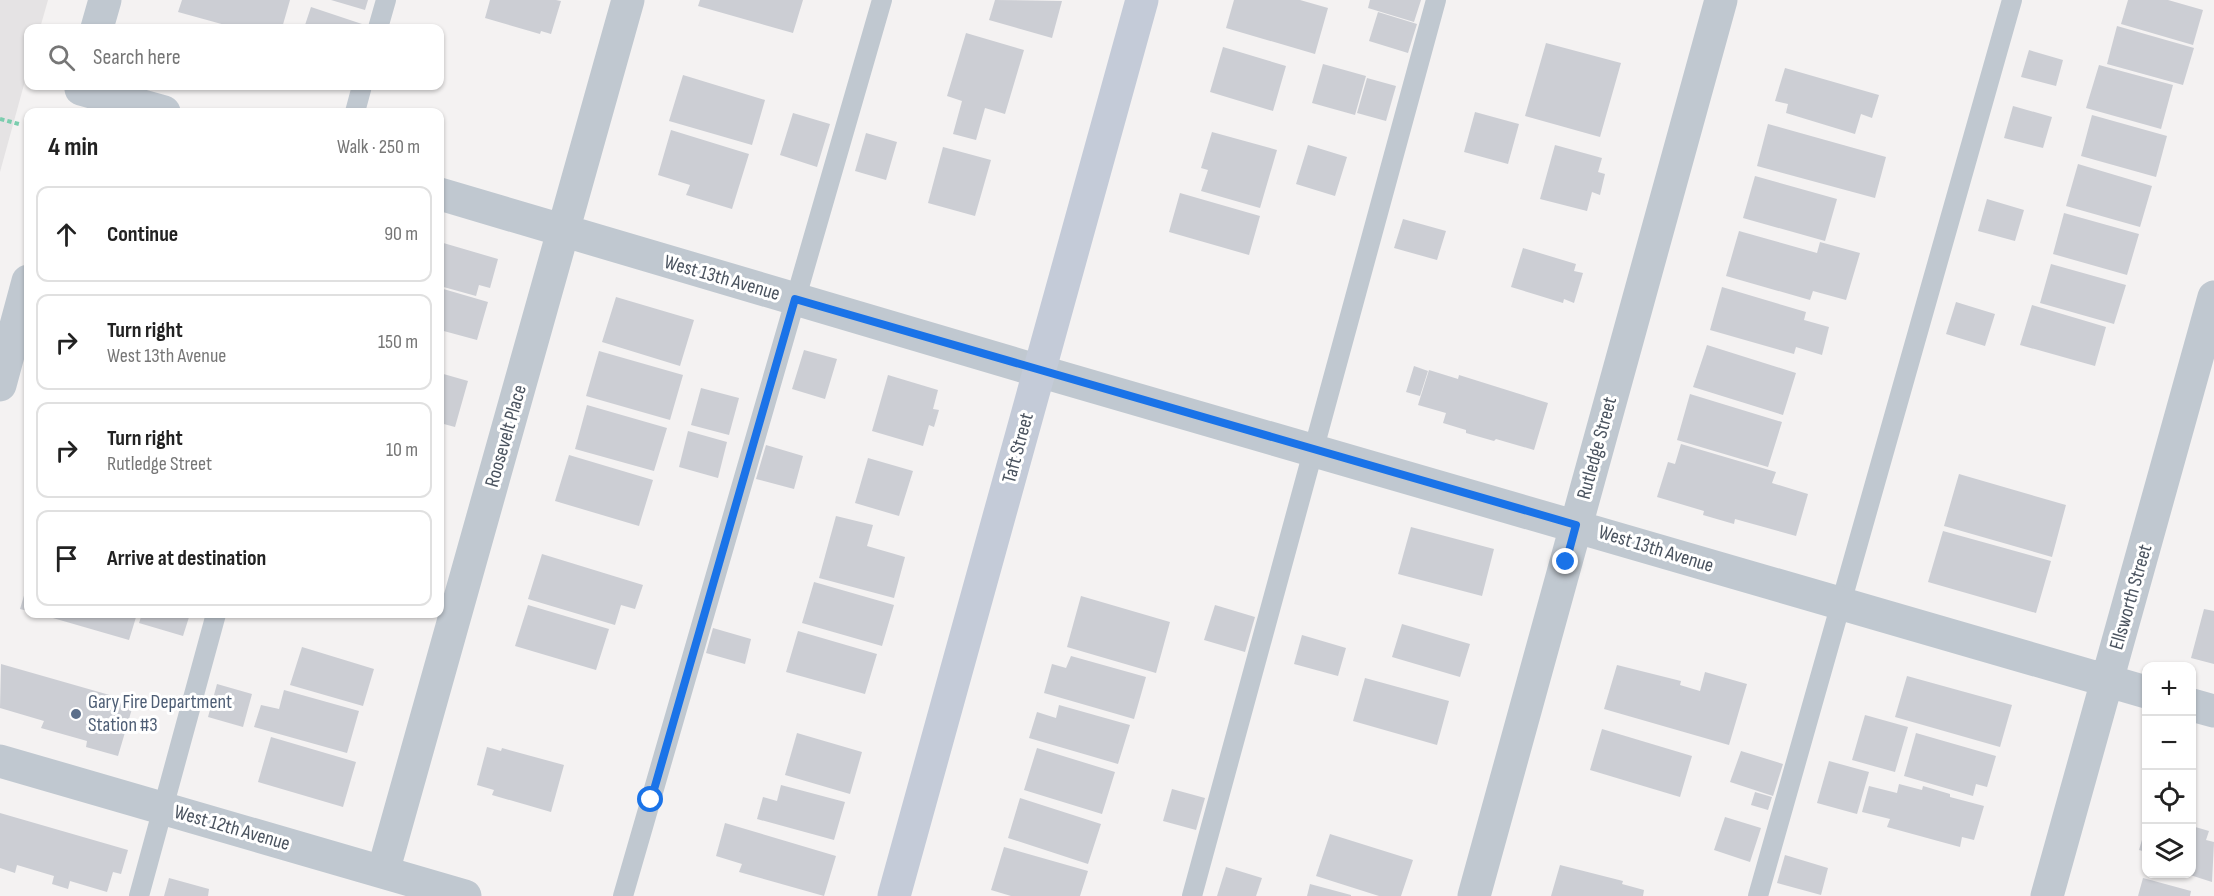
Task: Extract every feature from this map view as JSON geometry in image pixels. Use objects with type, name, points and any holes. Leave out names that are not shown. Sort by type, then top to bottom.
[{"type":"street","points":[[99,24],[105,0]]},
{"type":"street","name":"Roosevelt Place","points":[[383,872],[628,0]]},
{"type":"street","name":"Taft Street","points":[[894,896],[1142,0]]},
{"type":"street","name":"Rutledge Street","points":[[1474,896],[1721,0]]},
{"type":"street","points":[[79,96],[143,108]]},
{"type":"street","name":"West 13th Avenue","points":[[444,195],[1039,371],[2142,691]]},
{"type":"street","points":[[0,385],[7,334],[24,291]]},
{"type":"street","name":"Ellsworth Street","points":[[2047,896],[2214,297]]},
{"type":"street","points":[[2196,706],[2214,711]]},
{"type":"street","name":"West 12th Avenue","points":[[0,760],[465,896]]},
{"type":"lane","points":[[379,24],[386,0]]},
{"type":"lane","points":[[623,896],[882,0]]},
{"type":"lane","points":[[1192,896],[1436,0]]},
{"type":"lane","points":[[1758,896],[2012,0]]},
{"type":"lane","points":[[355,108],[361,90]]},
{"type":"lane","points":[[139,896],[215,618]]},
{"type":"path","points":[[0,119],[19,124]]},
{"type":"shaded area","points":[[0,0],[48,0],[41,24],[24,24],[24,85],[0,172]]},
{"type":"building","points":[[182,0],[290,0],[283,24],[222,24],[178,12]]},
{"type":"building","points":[[331,0],[368,0],[365,10]]},
{"type":"building","points":[[490,0],[561,1],[551,34],[541,31],[540,34],[485,18]]},
{"type":"building","points":[[700,0],[803,0],[793,33],[698,6]]},
{"type":"building","points":[[995,0],[1062,1],[1052,38],[989,20]]},
{"type":"building","points":[[1234,0],[1300,0],[1328,8],[1315,54],[1226,28]]},
{"type":"building","points":[[1370,0],[1421,0],[1414,22],[1368,8]]},
{"type":"building","points":[[2128,0],[2168,0],[2203,10],[2193,45],[2121,24]]},
{"type":"building","points":[[311,7],[362,24],[305,24]]},
{"type":"building","points":[[1378,12],[1417,24],[1408,53],[1369,41]]},
{"type":"building","points":[[2117,26],[2194,48],[2183,85],[2107,64]]},
{"type":"building","points":[[966,33],[1024,50],[1005,114],[985,108],[976,140],[953,134],[962,101],[947,96]]},
{"type":"building","points":[[1546,43],[1621,63],[1600,137],[1525,116]]},
{"type":"building","points":[[1223,47],[1286,66],[1273,111],[1210,92]]},
{"type":"building","points":[[2029,50],[2063,60],[2056,86],[2021,77]]},
{"type":"building","points":[[1323,64],[1366,76],[1355,115],[1312,103]]},
{"type":"building","points":[[2099,65],[2173,85],[2161,129],[2086,108]]},
{"type":"building","points":[[1785,68],[1879,95],[1872,118],[1861,114],[1855,134],[1786,113],[1788,104],[1775,101]]},
{"type":"building","points":[[683,75],[765,100],[752,145],[669,121]]},
{"type":"building","points":[[1367,78],[1396,86],[1386,121],[1357,113]]},
{"type":"building","points":[[2013,106],[2052,117],[2043,148],[2004,138]]},
{"type":"building","points":[[1475,112],[1519,124],[1508,164],[1464,152]]},
{"type":"building","points":[[793,113],[830,124],[817,167],[780,155]]},
{"type":"building","points":[[2092,115],[2167,136],[2156,177],[2081,156]]},
{"type":"building","points":[[1768,124],[1886,157],[1875,198],[1757,166]]},
{"type":"building","points":[[671,130],[749,154],[732,209],[686,195],[690,185],[658,175]]},
{"type":"building","points":[[1212,132],[1277,150],[1260,208],[1201,191],[1208,170],[1201,168]]},
{"type":"building","points":[[866,133],[897,142],[886,180],[855,171]]},
{"type":"building","points":[[1308,145],[1347,157],[1335,196],[1296,184]]},
{"type":"building","points":[[1555,145],[1602,158],[1598,172],[1605,174],[1600,195],[1592,192],[1587,211],[1540,199]]},
{"type":"building","points":[[943,147],[991,160],[975,216],[928,203]]},
{"type":"building","points":[[2078,164],[2152,186],[2140,227],[2066,206]]},
{"type":"building","points":[[1755,176],[1837,199],[1825,241],[1743,218]]},
{"type":"building","points":[[1180,193],[1260,216],[1249,255],[1169,232]]},
{"type":"building","points":[[1987,199],[2024,210],[2015,241],[1978,231]]},
{"type":"building","points":[[2064,213],[2139,234],[2127,275],[2053,254]]},
{"type":"building","points":[[1403,219],[1446,231],[1437,260],[1394,248]]},
{"type":"building","points":[[1739,231],[1817,253],[1820,242],[1860,253],[1846,300],[1813,291],[1810,300],[1726,276]]},
{"type":"building","points":[[444,243],[498,259],[490,288],[479,285],[476,296],[444,287]]},
{"type":"building","points":[[1523,248],[1576,264],[1574,271],[1583,273],[1574,303],[1564,299],[1563,303],[1511,287]]},
{"type":"building","points":[[2051,264],[2126,285],[2114,324],[2040,303]]},
{"type":"building","points":[[1722,287],[1806,312],[1804,320],[1829,327],[1822,355],[1796,347],[1794,354],[1710,330]]},
{"type":"building","points":[[444,289],[488,302],[477,340],[444,331]]},
{"type":"building","points":[[616,297],[694,320],[680,366],[602,342]]},
{"type":"building","points":[[1956,302],[1995,314],[1985,346],[1946,334]]},
{"type":"building","points":[[2032,305],[2106,327],[2095,366],[2020,345]]},
{"type":"building","points":[[1707,345],[1796,373],[1783,415],[1693,387]]},
{"type":"building","points":[[804,350],[837,359],[825,399],[792,389]]},
{"type":"building","points":[[599,351],[683,375],[670,420],[586,396]]},
{"type":"building","points":[[1414,366],[1428,371],[1420,396],[1406,392]]},
{"type":"building","points":[[1429,370],[1458,379],[1459,375],[1548,403],[1534,450],[1466,433],[1466,430],[1443,423],[1446,413],[1418,405]]},
{"type":"building","points":[[444,374],[468,381],[455,427],[444,424]]},
{"type":"building","points":[[888,375],[938,390],[933,409],[939,410],[934,427],[929,425],[923,446],[872,431]]},
{"type":"building","points":[[701,388],[739,398],[729,435],[691,425]]},
{"type":"building","points":[[1690,394],[1782,422],[1768,467],[1677,440]]},
{"type":"building","points":[[587,405],[667,428],[654,471],[575,449]]},
{"type":"building","points":[[688,431],[727,442],[718,478],[679,467]]},
{"type":"building","points":[[1681,444],[1776,472],[1772,483],[1808,494],[1796,536],[1735,519],[1734,524],[1703,515],[1704,511],[1657,497],[1668,462],[1675,464]]},
{"type":"building","points":[[766,445],[803,456],[794,489],[756,479]]},
{"type":"building","points":[[569,455],[653,480],[639,526],[555,501]]},
{"type":"building","points":[[868,458],[913,471],[899,516],[855,503]]},
{"type":"building","points":[[1959,474],[2066,505],[2052,557],[1944,526]]},
{"type":"building","points":[[836,516],[873,525],[867,546],[905,557],[894,598],[819,578]]},
{"type":"building","points":[[1411,527],[1494,549],[1482,596],[1398,574]]},
{"type":"building","points":[[1943,531],[2051,561],[2036,613],[1928,582]]},
{"type":"building","points":[[542,554],[643,585],[635,609],[621,605],[615,625],[528,599]]},
{"type":"building","points":[[814,582],[894,605],[882,646],[802,623]]},
{"type":"building","points":[[24,596],[24,610],[20,609]]},
{"type":"building","points":[[1081,596],[1170,622],[1156,673],[1067,647]]},
{"type":"building","points":[[528,605],[609,629],[596,670],[515,646]]},
{"type":"building","points":[[1215,605],[1255,617],[1245,652],[1204,640]]},
{"type":"building","points":[[2204,609],[2214,611],[2214,664],[2191,658]]},
{"type":"building","points":[[53,618],[136,618],[129,640]]},
{"type":"building","points":[[141,618],[189,618],[183,636],[139,623]]},
{"type":"building","points":[[1402,624],[1470,644],[1460,677],[1392,657]]},
{"type":"building","points":[[713,628],[751,639],[745,664],[706,653]]},
{"type":"building","points":[[798,631],[877,654],[865,694],[786,672]]},
{"type":"building","points":[[1302,635],[1346,648],[1338,676],[1294,664]]},
{"type":"building","points":[[302,647],[374,669],[363,706],[290,685]]},
{"type":"building","points":[[1071,656],[1146,677],[1134,719],[1044,693],[1052,664],[1066,668]]},
{"type":"building","name":"Gary Fire Department Station #3","points":[[1,664],[134,702],[118,756],[86,747],[87,741],[41,728],[44,721],[0,708]]},
{"type":"building","points":[[1617,665],[1681,681],[1680,685],[1700,691],[1705,672],[1747,684],[1729,745],[1604,709]]},
{"type":"building","points":[[1907,676],[2012,705],[2000,747],[1895,717]]},
{"type":"building","points":[[1365,678],[1449,701],[1437,745],[1353,721]]},
{"type":"building","points":[[217,684],[252,694],[243,727],[208,717]]},
{"type":"building","points":[[284,690],[359,711],[347,753],[254,727],[261,705],[279,709]]},
{"type":"building","points":[[1059,705],[1130,725],[1118,764],[1029,738],[1037,712],[1056,718]]},
{"type":"building","points":[[1865,715],[1908,727],[1895,772],[1852,760]]},
{"type":"building","points":[[1602,729],[1692,756],[1680,797],[1590,770]]},
{"type":"building","points":[[797,733],[862,752],[850,794],[785,775]]},
{"type":"building","points":[[1916,733],[1996,756],[1987,787],[1976,784],[1973,796],[1904,776]]},
{"type":"building","points":[[271,737],[356,762],[343,807],[258,782]]},
{"type":"building","points":[[487,747],[501,751],[502,748],[564,765],[551,812],[492,795],[494,790],[477,785]]},
{"type":"building","points":[[1037,748],[1115,772],[1102,814],[1024,790]]},
{"type":"building","points":[[1741,751],[1783,764],[1773,796],[1730,782]]},
{"type":"building","points":[[1829,761],[1869,772],[1857,814],[1817,803]]},
{"type":"building","points":[[1899,784],[1922,790],[1923,786],[1950,794],[1950,797],[1984,806],[1974,840],[1962,837],[1960,847],[1887,827],[1890,819],[1862,812],[1869,786],[1897,793]]},
{"type":"building","points":[[781,785],[845,802],[834,840],[757,819],[763,797],[777,801]]},
{"type":"building","points":[[1172,789],[1205,798],[1196,830],[1163,821]]},
{"type":"building","points":[[1755,792],[1772,797],[1768,810],[1751,805]]},
{"type":"building","points":[[1020,798],[1101,824],[1088,864],[1008,838]]},
{"type":"building","points":[[0,813],[128,850],[121,874],[113,872],[107,892],[70,881],[68,889],[52,884],[54,876],[17,865],[15,873],[0,868]]},
{"type":"building","points":[[1725,817],[1761,828],[1750,862],[1714,850]]},
{"type":"building","points":[[725,823],[836,856],[824,896],[739,872],[742,864],[716,856]]},
{"type":"building","points":[[2196,827],[2209,831],[2206,840],[2214,842],[2212,882],[2196,877]]},
{"type":"building","points":[[1330,834],[1413,860],[1401,896],[1379,896],[1316,876]]},
{"type":"building","points":[[1004,847],[1088,871],[1080,896],[1011,896],[991,890]]},
{"type":"building","points":[[1785,855],[1828,868],[1821,895],[1777,883]]},
{"type":"building","points":[[1560,865],[1623,881],[1622,884],[1644,890],[1643,896],[1551,896]]},
{"type":"building","points":[[1226,867],[1262,878],[1256,896],[1217,896]]},
{"type":"building","points":[[169,878],[209,889],[208,896],[164,896]]},
{"type":"building","points":[[2143,878],[2191,891],[2190,896],[2138,896]]},
{"type":"building","points":[[1310,884],[1351,895],[1351,896],[1307,896]]},
{"type":"place","name":"Gary Fire Department Station #3","points":[[76,714]]},
{"type":"route","points":[[651,800],[795,299],[1576,525],[1566,562]]}]
